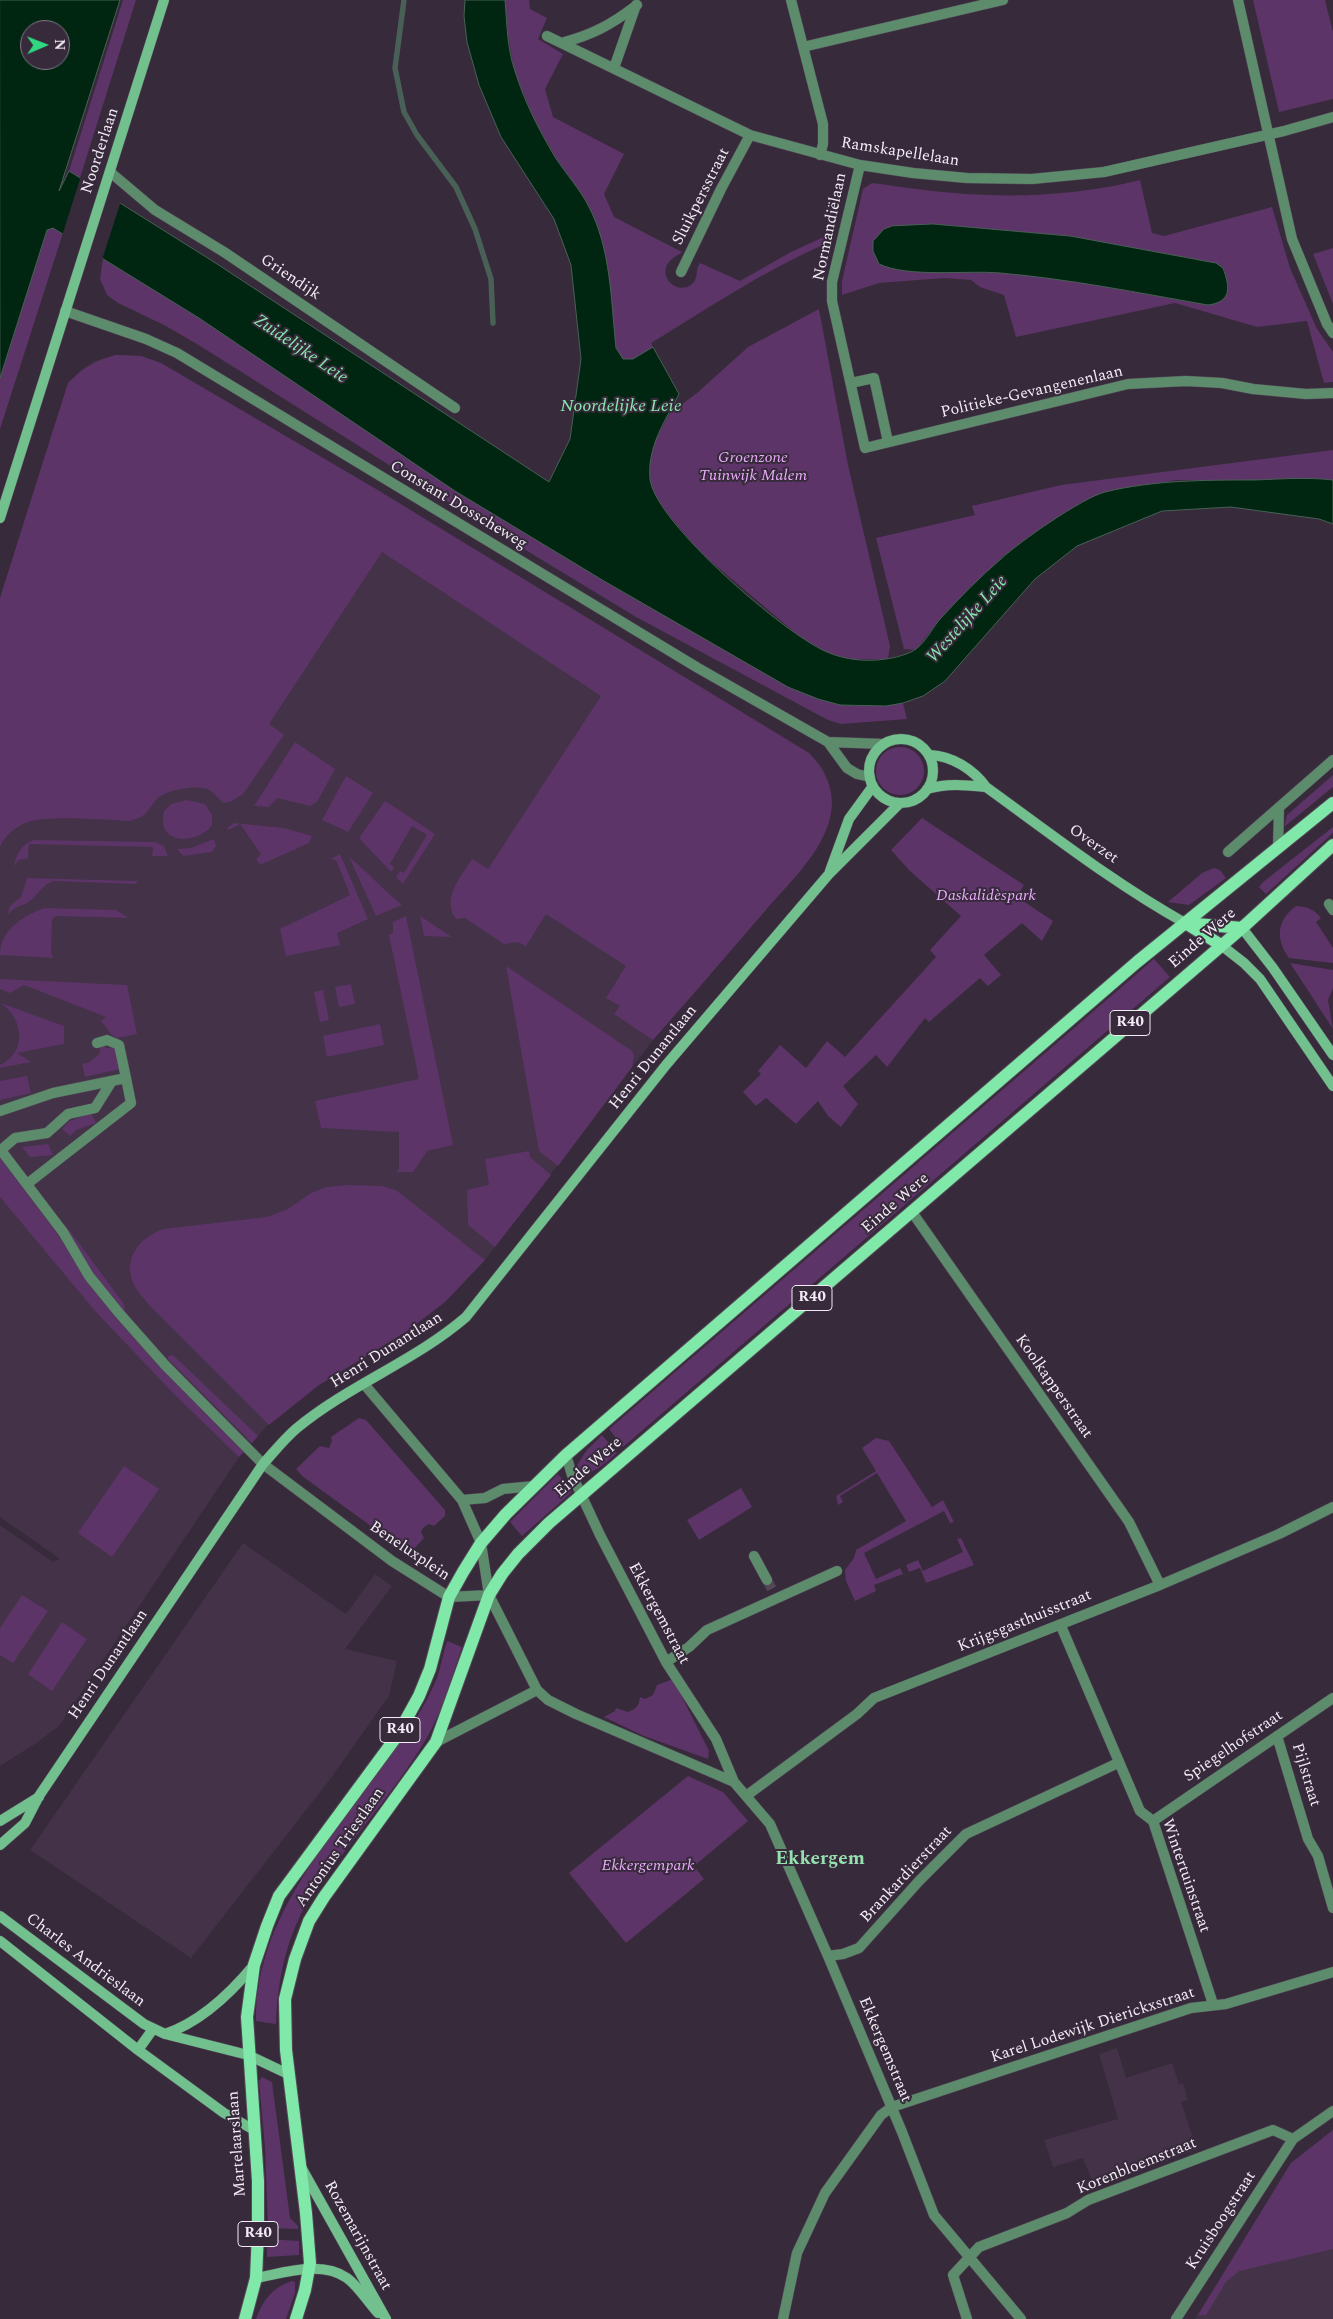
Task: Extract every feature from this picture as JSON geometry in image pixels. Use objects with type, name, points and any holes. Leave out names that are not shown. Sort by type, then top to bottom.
[{"type":"main road","name":"Einde Were","points":[[481,1543],[566,1455],[1137,962],[1333,804]]},
{"type":"main road","name":"Einde Were","points":[[489,1595],[502,1574],[518,1554],[581,1496],[1242,928],[1333,845]]},
{"type":"main road","points":[[1185,923],[1242,928]]},
{"type":"main road","points":[[1185,923],[1221,945]]},
{"type":"main road","name":"Antonius Triestlaan","points":[[248,2054],[246,2017],[254,1965],[278,1896],[397,1736],[419,1696],[430,1669],[449,1597],[481,1543]]},
{"type":"main road","name":"Antonius Triestlaan","points":[[301,2167],[285,2038],[285,1999],[296,1958],[309,1921],[324,1897],[436,1742],[470,1654],[489,1595]]},
{"type":"main road","name":"Martelaarslaan","points":[[245,2319],[256,2278],[258,2181],[248,2054]]},
{"type":"main road","name":"R40","points":[[296,2319],[305,2290],[309,2268],[308,2235],[301,2167]]},
{"type":"street","name":"Noorderlaan","points":[[0,518],[164,0]]},
{"type":"street","points":[[791,0],[823,124],[823,144],[820,155]]},
{"type":"street","points":[[803,46],[1003,0]]},
{"type":"street","points":[[1238,0],[1270,133],[1292,239],[1326,324],[1333,333]]},
{"type":"street","points":[[561,43],[587,36],[612,24],[638,2]]},
{"type":"street","points":[[614,68],[638,2]]},
{"type":"street","name":"Ramskapellelaan","points":[[547,36],[750,135],[860,165],[913,173],[967,178],[1032,179],[1104,172],[1333,117]]},
{"type":"street","name":"Sluikpersstraat","points":[[681,272],[721,189],[750,135]]},
{"type":"street","name":"Normandiëlaan","points":[[860,165],[832,282],[832,301],[865,448],[888,442]]},
{"type":"street","name":"Griendijk","points":[[108,176],[155,210],[232,257],[455,408]]},
{"type":"street","name":"Constant Dosscheweg","points":[[66,311],[146,339],[177,353],[690,663],[828,742],[847,768],[871,782]]},
{"type":"street","points":[[851,383],[874,378],[888,442]]},
{"type":"street","name":"Politieke-Gevangenenlaan","points":[[888,442],[1128,384],[1204,382],[1306,394],[1333,393]]},
{"type":"street","name":"Overzet","points":[[884,744],[892,740],[910,740],[926,749],[930,755],[953,759],[980,778],[986,787],[1137,894],[1185,923]]},
{"type":"street","name":"Constant Dosscheweg","points":[[828,742],[884,744]]},
{"type":"street","points":[[884,744],[872,758],[871,782],[880,795],[900,803]]},
{"type":"street","points":[[927,789],[934,769],[930,755]]},
{"type":"street","points":[[1228,852],[1333,760]]},
{"type":"street","name":"Henri Dunantlaan","points":[[829,874],[849,819],[871,782]]},
{"type":"street","name":"Overzet","points":[[900,803],[919,797],[927,789],[942,784],[986,787]]},
{"type":"street","name":"Henri Dunantlaan","points":[[0,1845],[25,1823],[39,1796],[263,1464],[297,1429],[326,1407],[432,1344],[466,1317],[666,1065],[829,874],[900,803]]},
{"type":"street","points":[[1278,848],[1279,807]]},
{"type":"street","points":[[1242,928],[1273,968],[1333,1055]]},
{"type":"street","points":[[1221,945],[1244,963],[1260,979],[1333,1086]]},
{"type":"street","points":[[27,1184],[131,1103],[119,1045],[107,1040],[97,1043]]},
{"type":"street","points":[[0,1111],[53,1093],[126,1078]]},
{"type":"street","points":[[0,1149],[15,1138],[47,1133],[68,1114],[95,1108],[112,1081]]},
{"type":"street","name":"Beneluxplein","points":[[0,1149],[63,1232],[89,1276],[119,1313],[165,1364],[263,1464],[392,1561],[449,1597],[489,1595]]},
{"type":"street","name":"Koolkapperstraat","points":[[912,1212],[1129,1522],[1160,1585]]},
{"type":"street","points":[[364,1384],[462,1500],[481,1543],[489,1595]]},
{"type":"street","name":"Ekkergemstraat","points":[[566,1455],[572,1476],[581,1496],[666,1662],[716,1739],[734,1782],[770,1824],[892,2107],[934,2215],[1021,2319]]},
{"type":"street","name":"Einde Were","points":[[462,1500],[485,1498],[503,1489],[534,1486]]},
{"type":"street","name":"Krijgsgasthuisstraat","points":[[746,1796],[857,1714],[874,1698],[1061,1626],[1080,1616],[1160,1585],[1279,1534],[1333,1507]]},
{"type":"street","points":[[754,1556],[767,1580]]},
{"type":"street","points":[[666,1662],[689,1647],[707,1630],[776,1596],[837,1571]]},
{"type":"street","name":"Ekkergemstraat","points":[[489,1595],[538,1690],[548,1700],[576,1714],[734,1782]]},
{"type":"street","name":"Wintertuinstraat","points":[[1061,1626],[1140,1811],[1153,1820],[1213,2004]]},
{"type":"street","points":[[436,1742],[538,1690]]},
{"type":"street","name":"Spiegelhofstraat","points":[[1153,1820],[1333,1698]]},
{"type":"street","name":"Pijlstraat","points":[[1277,1736],[1308,1839],[1318,1856],[1333,1908]]},
{"type":"street","name":"Brankardierstraat","points":[[828,1956],[843,1954],[860,1948],[919,1881],[966,1834],[1118,1763]]},
{"type":"street","name":"Henri Dunantlaan","points":[[0,1821],[39,1796]]},
{"type":"street","name":"Charles Andrieslaan","points":[[0,1916],[154,2029],[165,2034],[248,2054],[288,2074]]},
{"type":"street","points":[[0,1941],[138,2050],[224,2113],[254,2130]]},
{"type":"street","points":[[165,2034],[190,2023],[238,1984],[254,1965]]},
{"type":"street","name":"Karel Lodewijk Dierickxstraat","points":[[892,2107],[1192,2008],[1213,2004],[1226,2004],[1333,1972]]},
{"type":"street","name":"Charles Andrieslaan","points":[[138,2050],[154,2029]]},
{"type":"street","points":[[783,2319],[797,2253],[825,2193],[881,2116],[892,2107]]},
{"type":"street","points":[[1293,2139],[1333,2111]]},
{"type":"street","name":"Korenbloemstraat","points":[[967,2319],[953,2275],[979,2247],[1067,2213],[1088,2200],[1273,2130],[1293,2139]]},
{"type":"street","name":"Kruisboogstraat","points":[[1176,2319],[1293,2139]]},
{"type":"street","name":"Rozemarijnstraat","points":[[301,2167],[385,2319]]},
{"type":"street","name":"Rozemarijnstraat","points":[[256,2278],[309,2268],[336,2273],[348,2278],[385,2319]]},
{"type":"shaded area","points":[[116,355],[141,356],[161,363],[376,489],[809,753],[822,767],[828,781],[832,805],[828,826],[808,860],[653,1040],[485,1260],[445,1302],[407,1331],[319,1385],[268,1425],[239,1457],[59,1726],[0,1766],[0,1525],[53,1562],[60,1559],[0,1517],[0,598],[68,383],[81,370],[95,361]]},
{"type":"shaded area","points":[[243,1543],[346,1614],[375,1574],[392,1586],[345,1649],[397,1661],[389,1696],[331,1778],[191,1958],[30,1850]]},
{"type":"shaded area","points":[[1117,2048],[1126,2078],[1172,2063],[1179,2084],[1183,2083],[1188,2100],[1181,2102],[1197,2149],[1095,2188],[1083,2158],[1053,2167],[1044,2140],[1118,2119],[1099,2054]]},
{"type":"shaded area","points":[[1333,2130],[1333,2319],[1195,2319],[1291,2163]]},
{"type":"green space","points":[[123,0],[136,0],[80,178],[69,171]]},
{"type":"green space","points":[[505,0],[529,0],[530,9],[547,18],[538,39],[563,54],[545,89],[553,117],[624,154],[604,194],[614,217],[682,252],[667,265],[666,276],[668,281],[677,287],[687,287],[696,279],[700,263],[740,281],[791,252],[830,234],[828,243],[782,265],[738,290],[651,343],[653,347],[633,359],[623,359],[616,348],[607,263],[556,158],[534,119],[514,70]]},
{"type":"green space","points":[[1253,0],[1325,0],[1333,32],[1333,99],[1279,112]]},
{"type":"green space","points":[[1140,180],[1152,233],[1164,236],[1272,207],[1290,268],[1317,329],[1333,352],[1333,382],[1324,383],[1307,321],[1257,327],[1175,303],[1016,337],[1004,295],[980,287],[971,280],[945,278],[879,283],[842,295],[842,281],[863,189],[872,183],[954,193],[988,195],[1054,194],[1119,185]],"holes":[[[933,224],[1070,236],[1208,305],[1052,279],[1000,273],[905,271],[879,264],[884,229],[893,226]]]},
{"type":"green space","points":[[53,228],[63,233],[0,429],[0,378],[47,230]]},
{"type":"green space","points":[[1333,248],[1333,304],[1313,254]]},
{"type":"green space","points":[[103,258],[199,318],[455,491],[604,581],[788,687],[831,702],[857,706],[903,703],[907,719],[841,724],[828,720],[636,617],[481,523],[197,344],[164,325],[118,303],[107,295],[100,279]]},
{"type":"green space","name":"Groenzone Tuinwijk Malem","points":[[819,309],[848,465],[890,646],[888,659],[850,659],[828,653],[799,636],[701,553],[655,496],[650,481],[650,460],[655,441],[669,414],[697,393],[748,347]]},
{"type":"green space","points":[[116,355],[141,356],[161,363],[376,489],[809,753],[816,761],[826,777],[832,805],[828,825],[817,849],[792,881],[653,1040],[614,1014],[620,1006],[606,998],[626,966],[546,914],[526,946],[518,942],[504,944],[465,918],[456,919],[452,911],[451,903],[454,888],[472,859],[488,869],[601,696],[382,552],[269,724],[284,735],[243,794],[230,802],[224,803],[209,790],[203,788],[181,789],[160,796],[145,814],[129,821],[37,820],[19,826],[8,835],[0,847],[0,598],[68,383],[90,365]]},
{"type":"green space","points":[[1333,450],[1333,480],[1176,480],[1103,493],[1071,509],[1002,557],[939,620],[916,650],[904,649],[876,538],[975,515],[972,506],[1061,485]]},
{"type":"green space","points":[[295,742],[335,769],[317,802],[310,806],[277,798],[269,807],[254,806]]},
{"type":"green space","points":[[900,747],[909,749],[917,754],[922,762],[924,771],[922,780],[917,788],[909,793],[900,795],[891,793],[883,788],[878,780],[876,771],[878,762],[883,754],[891,749]]},
{"type":"green space","points":[[1333,775],[1333,787],[1284,827],[1287,815]]},
{"type":"green space","points":[[346,776],[373,793],[348,832],[322,820]]},
{"type":"green space","points":[[186,800],[205,804],[212,815],[212,825],[198,836],[180,839],[166,831],[163,823],[164,811],[171,804]]},
{"type":"green space","points":[[385,801],[435,834],[403,884],[396,877],[400,871],[404,873],[427,835],[412,826],[390,864],[394,867],[391,872],[359,838]]},
{"type":"green space","name":"Daskalidèspark","points":[[922,818],[1024,885],[1017,897],[1053,921],[1042,941],[1022,923],[984,955],[1001,975],[988,986],[980,978],[929,1022],[925,1018],[887,1067],[876,1055],[843,1086],[858,1104],[841,1127],[828,1116],[818,1101],[796,1124],[766,1098],[756,1106],[743,1092],[761,1074],[758,1071],[780,1045],[806,1068],[827,1041],[845,1057],[936,957],[930,950],[961,916],[910,871],[891,850]]},
{"type":"green space","points":[[234,823],[284,828],[312,836],[309,843],[260,865],[256,859],[261,854],[240,824],[229,830],[227,828]]},
{"type":"green space","points":[[1333,827],[1333,833],[1266,894],[1259,887],[1263,882]]},
{"type":"green space","points":[[214,839],[216,846],[212,852],[183,856],[177,849],[191,848]]},
{"type":"green space","points":[[34,840],[155,842],[164,846],[168,856],[152,856],[153,847],[29,844],[28,858],[18,860],[14,867],[20,850]]},
{"type":"green space","points":[[340,854],[368,919],[337,933],[340,945],[286,956],[280,929],[350,895],[336,860],[331,859]]},
{"type":"green space","points":[[349,857],[388,893],[402,905],[376,916]]},
{"type":"green space","points":[[1214,868],[1220,870],[1226,878],[1189,905],[1168,902],[1202,873]]},
{"type":"green space","points":[[27,878],[138,881],[136,884],[53,881],[43,887],[34,898],[14,909],[7,916],[10,906],[21,897]]},
{"type":"green space","points":[[1296,906],[1310,909],[1321,918],[1316,922],[1333,948],[1333,963],[1289,958],[1282,944],[1280,930],[1285,917]]},
{"type":"green space","points":[[44,908],[116,910],[128,918],[56,916],[52,919],[51,954],[54,958],[0,955],[1,946],[8,931],[28,915]]},
{"type":"green space","points":[[406,916],[453,1145],[427,1151],[413,1172],[396,1172],[399,1169],[399,1132],[321,1128],[315,1101],[419,1079],[389,935],[393,933],[393,922]]},
{"type":"green space","points":[[420,916],[452,937],[424,936]]},
{"type":"green space","points":[[1154,959],[1170,977],[623,1447],[609,1429]]},
{"type":"green space","points":[[1290,963],[1333,970],[1333,988],[1328,1000],[1333,1029]]},
{"type":"green space","points":[[506,966],[632,1051],[634,1056],[632,1067],[558,1166],[539,1151]]},
{"type":"green space","points":[[0,979],[127,985],[137,1034],[117,1038],[112,1035],[101,1021],[106,1017],[24,985],[10,993],[0,989]]},
{"type":"green space","points":[[351,984],[355,1004],[339,1007],[335,987]]},
{"type":"green space","points":[[323,990],[329,1020],[320,1022],[314,992]]},
{"type":"green space","points":[[1,1003],[64,1026],[64,1044],[17,1053],[31,1062],[0,1068],[0,1065],[15,1052],[19,1035],[18,1026],[14,1018]]},
{"type":"green space","points":[[380,1024],[384,1045],[327,1057],[323,1036]]},
{"type":"green space","points":[[101,1044],[106,1048],[116,1048],[120,1069],[85,1077],[82,1064],[90,1062],[99,1054]]},
{"type":"green space","points":[[27,1076],[31,1093],[0,1100],[0,1081]]},
{"type":"green space","points":[[91,1113],[96,1123],[76,1130],[70,1136],[62,1129],[70,1121]]},
{"type":"green space","points":[[48,1144],[53,1155],[30,1157],[22,1147]]},
{"type":"green space","points":[[529,1151],[530,1157],[551,1175],[495,1247],[468,1225],[467,1190],[489,1185],[485,1159]]},
{"type":"green space","points":[[0,1158],[58,1235],[85,1279],[115,1317],[161,1368],[244,1452],[239,1457],[173,1393],[96,1312],[0,1197]]},
{"type":"green space","points":[[348,1185],[382,1186],[396,1190],[485,1260],[445,1302],[407,1331],[319,1385],[269,1425],[148,1304],[134,1285],[130,1267],[132,1258],[140,1244],[154,1233],[163,1229],[267,1217],[288,1209],[311,1193],[327,1187]]},
{"type":"green space","points":[[64,1223],[124,1304],[125,1311],[123,1312],[90,1273]]},
{"type":"green space","points":[[173,1355],[258,1436],[252,1443],[168,1359],[168,1356]]},
{"type":"green space","points":[[359,1418],[366,1420],[445,1510],[445,1516],[434,1526],[429,1524],[423,1528],[421,1532],[424,1538],[412,1551],[404,1550],[302,1476],[296,1469],[320,1446],[329,1448],[332,1441],[331,1437]]},
{"type":"green space","points":[[602,1435],[617,1453],[594,1471],[588,1473],[578,1472],[576,1467],[586,1451]]},
{"type":"green space","points":[[876,1438],[889,1441],[932,1507],[943,1500],[954,1522],[950,1523],[944,1511],[864,1553],[876,1579],[900,1568],[903,1574],[874,1585],[876,1591],[855,1601],[846,1581],[845,1570],[854,1558],[856,1550],[906,1521],[877,1473],[840,1496],[843,1502],[838,1505],[836,1496],[876,1471],[862,1448]]},
{"type":"green space","points":[[124,1466],[159,1489],[112,1557],[78,1533]]},
{"type":"green space","points":[[558,1474],[572,1492],[522,1536],[510,1522]]},
{"type":"green space","points":[[741,1488],[752,1507],[699,1540],[687,1520]]},
{"type":"green space","points":[[961,1538],[974,1565],[926,1583],[920,1568],[909,1572],[906,1565],[918,1560],[923,1571],[963,1552],[957,1539]]},
{"type":"green space","points":[[22,1595],[48,1611],[13,1663],[0,1655],[0,1628]]},
{"type":"green space","points":[[62,1622],[87,1639],[52,1691],[28,1674]]},
{"type":"green space","points":[[447,1641],[462,1647],[444,1700],[427,1737],[402,1776],[305,1906],[290,1940],[282,1968],[276,2024],[256,2021],[259,1983],[269,1947],[283,1912],[323,1847],[397,1747],[416,1718],[437,1678]]},
{"type":"green space","points":[[673,1679],[709,1751],[708,1759],[644,1736],[604,1717],[615,1711],[616,1708],[628,1712],[633,1710],[637,1707],[640,1697],[645,1699],[653,1695],[657,1685]]},
{"type":"green space","name":"Ekkergempark","points":[[688,1776],[723,1792],[748,1821],[694,1866],[704,1879],[626,1943],[569,1873]]},
{"type":"green space","points":[[262,2077],[272,2082],[290,2218],[298,2226],[298,2229],[268,2228],[265,2147],[259,2081]]},
{"type":"green space","points":[[1333,2130],[1333,2249],[1239,2271],[1226,2282],[1206,2315],[1198,2315],[1291,2163]]},
{"type":"green space","points":[[267,2239],[299,2241],[299,2255],[267,2257]]},
{"type":"green space","points":[[292,2281],[295,2282],[295,2293],[286,2319],[256,2319],[269,2296],[279,2287]]},
{"type":"water","points":[[0,0],[120,0],[59,191],[69,171],[214,262],[549,482],[570,439],[581,359],[571,265],[554,219],[501,137],[479,85],[467,42],[464,16],[465,0],[505,0],[510,54],[527,104],[555,157],[589,207],[602,240],[609,276],[616,348],[623,359],[633,359],[653,347],[679,394],[658,435],[651,456],[650,479],[657,498],[697,549],[725,576],[783,624],[808,641],[834,655],[856,660],[902,656],[913,651],[920,646],[939,621],[963,595],[1010,551],[1067,511],[1105,492],[1142,485],[1217,480],[1294,478],[1333,480],[1333,524],[1319,519],[1231,507],[1162,511],[1077,546],[1035,579],[945,681],[923,696],[903,703],[886,706],[840,705],[818,699],[788,687],[604,581],[455,491],[199,318],[53,228],[47,230],[0,378]]},
{"type":"water","points":[[933,224],[1070,236],[1216,263],[1223,268],[1228,287],[1227,292],[1221,301],[1208,305],[1052,279],[986,272],[938,273],[906,271],[879,264],[873,251],[873,241],[884,229],[892,226]]},
{"type":"pier","points":[[81,176],[121,201],[102,260],[62,236]]},
{"type":"waterway","points":[[404,0],[395,68],[404,112],[417,135],[456,187],[475,229],[491,279],[493,323]]},
{"type":"tunnel","points":[[767,1580],[774,1593]]},
{"type":"district","name":"Ekkergem","points":[[820,1860]]},
{"type":"water label","name":"Zuidelijke Leie","points":[[300,350]]},
{"type":"water label","name":"Noordelijke Leie","points":[[621,407]]},
{"type":"water label","name":"Westelijke Leie","points":[[968,620]]}]
